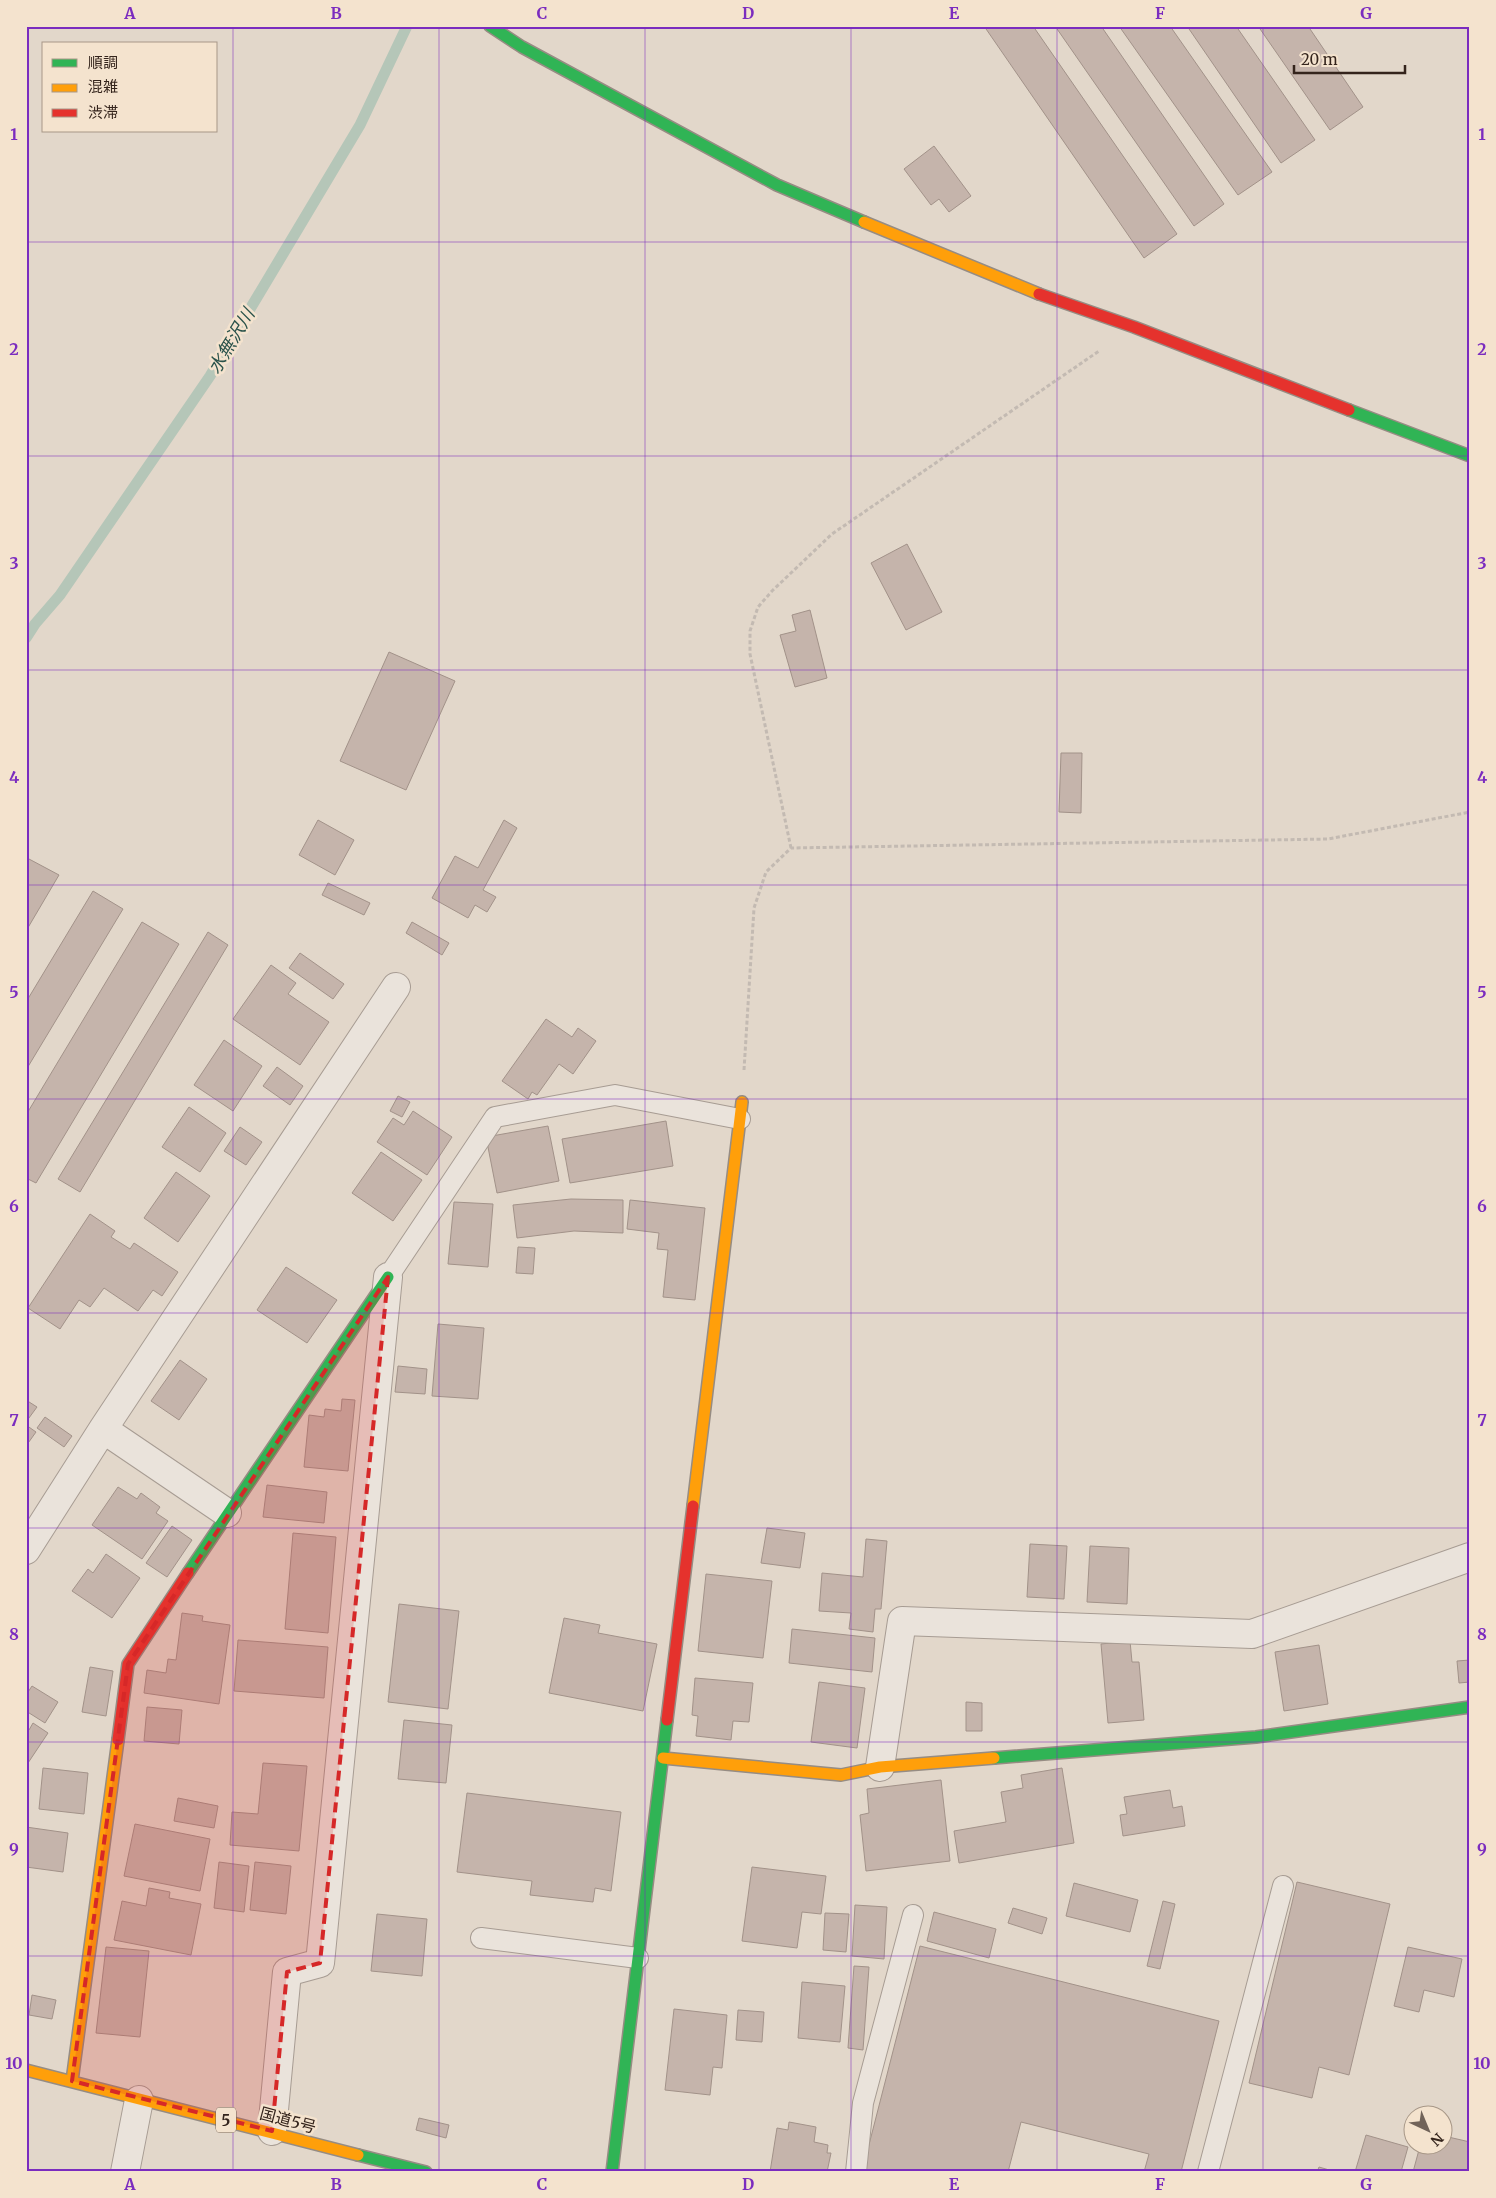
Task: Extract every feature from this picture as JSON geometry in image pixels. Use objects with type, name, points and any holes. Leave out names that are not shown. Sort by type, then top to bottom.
[{"type":"main road","points":[[490,26],[522,47],[777,185],[1020,288],[1134,327],[1470,456]]},
{"type":"main road","points":[[612,2172],[741,1110]]},
{"type":"main road","points":[[72,2082],[128,1664],[227,1513],[388,1277]]},
{"type":"main road","points":[[663,1758],[841,1775],[880,1767],[1256,1737],[1470,1707]]},
{"type":"main road","name":"国道5号","points":[[26,2070],[139,2100],[272,2131],[426,2172]]},
{"type":"street","points":[[26,1550],[103,1429],[396,987]]},
{"type":"street","points":[[272,2131],[287,1972],[320,1962],[388,1277]]},
{"type":"street","points":[[103,1429],[227,1513]]},
{"type":"street","points":[[880,1767],[902,1621],[1252,1634],[1470,1557]]},
{"type":"street","points":[[125,2172],[139,2100]]},
{"type":"lane","points":[[388,1277],[495,1117],[614,1095],[741,1110]]},
{"type":"lane","points":[[1208,2172],[1283,1886]]},
{"type":"lane","points":[[856,2172],[863,2103],[914,1914]]},
{"type":"lane","points":[[482,1938],[638,1958]]},
{"type":"path","points":[[791,848],[750,654],[750,631],[758,607],[772,591],[832,534],[1134,327]]},
{"type":"path","points":[[741,1110],[754,908],[766,872],[791,848],[1328,840],[1470,812]]},
{"type":"highlighted area","points":[[388,1277],[320,1963],[287,1972],[272,2131],[72,2081],[128,1664]]},
{"type":"building","points":[[984,26],[1033,26],[1177,234],[1144,258]]},
{"type":"building","points":[[1055,26],[1101,26],[1224,204],[1194,226]]},
{"type":"building","points":[[1119,26],[1170,26],[1272,172],[1238,195]]},
{"type":"building","points":[[1187,26],[1236,26],[1315,140],[1281,163]]},
{"type":"building","points":[[1258,26],[1308,26],[1363,107],[1330,130]]},
{"type":"building","points":[[934,146],[971,196],[949,212],[939,199],[931,205],[904,169]]},
{"type":"building","points":[[907,544],[942,612],[906,630],[871,563]]},
{"type":"building","points":[[810,610],[827,678],[795,687],[780,635],[796,631],[792,615]]},
{"type":"building","points":[[389,652],[455,681],[406,790],[340,761]]},
{"type":"building","points":[[1061,753],[1082,753],[1081,813],[1059,812]]},
{"type":"building","points":[[318,820],[354,840],[335,875],[299,855]]},
{"type":"building","points":[[504,820],[517,828],[483,890],[496,897],[487,912],[475,905],[468,918],[432,898],[455,856],[478,868]]},
{"type":"building","points":[[29,859],[59,875],[26,931],[26,864]]},
{"type":"building","points":[[328,883],[370,903],[364,915],[322,895]]},
{"type":"building","points":[[93,891],[123,909],[26,1070],[26,1002]]},
{"type":"building","points":[[142,922],[179,944],[36,1183],[26,1178],[26,1115]]},
{"type":"building","points":[[412,922],[449,943],[442,955],[406,933]]},
{"type":"building","points":[[208,932],[228,945],[80,1192],[58,1179]]},
{"type":"building","points":[[300,953],[344,984],[333,999],[289,968]]},
{"type":"building","points":[[271,965],[296,983],[288,994],[329,1022],[300,1065],[233,1019]]},
{"type":"building","points":[[546,1019],[572,1037],[578,1028],[596,1041],[573,1074],[559,1064],[537,1095],[532,1092],[528,1099],[502,1081]]},
{"type":"building","points":[[224,1040],[262,1066],[233,1111],[194,1085]]},
{"type":"building","points":[[277,1067],[303,1086],[290,1105],[263,1086]]},
{"type":"building","points":[[398,1096],[410,1102],[402,1117],[390,1111]]},
{"type":"building","points":[[189,1107],[226,1133],[200,1172],[162,1147]]},
{"type":"building","points":[[413,1111],[452,1137],[427,1175],[377,1142],[393,1118],[404,1125]]},
{"type":"building","points":[[666,1121],[673,1166],[570,1183],[562,1139]]},
{"type":"building","points":[[548,1126],[559,1181],[497,1193],[486,1137]]},
{"type":"building","points":[[240,1127],[262,1142],[246,1165],[224,1151]]},
{"type":"building","points":[[381,1152],[422,1180],[393,1221],[352,1193]]},
{"type":"building","points":[[176,1172],[210,1196],[178,1242],[144,1218]]},
{"type":"building","points":[[571,1199],[623,1200],[623,1233],[574,1231],[517,1238],[513,1205]]},
{"type":"building","points":[[630,1200],[705,1208],[695,1300],[663,1297],[668,1250],[657,1249],[659,1233],[627,1229]]},
{"type":"building","points":[[454,1202],[493,1204],[488,1267],[448,1264]]},
{"type":"building","points":[[90,1214],[115,1231],[111,1237],[130,1249],[134,1243],[178,1272],[162,1296],[153,1290],[138,1311],[104,1288],[90,1307],[79,1300],[60,1329],[28,1308]]},
{"type":"building","points":[[518,1247],[535,1248],[533,1274],[516,1273]]},
{"type":"building","points":[[286,1267],[337,1300],[307,1343],[257,1310]]},
{"type":"building","points":[[438,1324],[484,1328],[478,1399],[432,1396]]},
{"type":"building","points":[[180,1360],[207,1379],[179,1420],[151,1401]]},
{"type":"building","points":[[398,1366],[427,1369],[425,1394],[395,1392]]},
{"type":"building","points":[[342,1399],[355,1400],[348,1471],[304,1467],[309,1415],[324,1417],[325,1409],[341,1411]]},
{"type":"building","points":[[26,1400],[37,1407],[26,1422]]},
{"type":"building","points":[[45,1417],[72,1436],[64,1447],[37,1428]]},
{"type":"building","points":[[26,1425],[36,1432],[26,1446]]},
{"type":"building","points":[[267,1485],[327,1492],[324,1523],[263,1517]]},
{"type":"building","points":[[118,1487],[137,1499],[141,1493],[160,1507],[156,1513],[168,1521],[142,1559],[92,1525]]},
{"type":"building","points":[[172,1526],[192,1540],[167,1577],[146,1563]]},
{"type":"building","points":[[767,1528],[805,1533],[800,1568],[761,1563]]},
{"type":"building","points":[[293,1533],[336,1537],[328,1633],[285,1629]]},
{"type":"building","points":[[866,1539],[887,1541],[881,1609],[875,1609],[873,1632],[849,1629],[851,1613],[819,1611],[822,1573],[863,1577]]},
{"type":"building","points":[[1030,1544],[1067,1546],[1064,1599],[1027,1597]]},
{"type":"building","points":[[1090,1546],[1129,1548],[1127,1604],[1087,1602]]},
{"type":"building","points":[[106,1554],[140,1578],[112,1618],[72,1591],[88,1569],[93,1573]]},
{"type":"building","points":[[706,1574],[772,1581],[763,1658],[698,1651]]},
{"type":"building","points":[[399,1604],[459,1611],[448,1709],[388,1702]]},
{"type":"building","points":[[182,1613],[203,1616],[202,1621],[230,1625],[219,1704],[144,1693],[147,1670],[166,1673],[168,1659],[176,1660]]},
{"type":"building","points":[[564,1618],[600,1625],[598,1633],[657,1644],[643,1711],[549,1693]]},
{"type":"building","points":[[792,1629],[875,1638],[872,1672],[789,1663]]},
{"type":"building","points":[[238,1640],[328,1647],[324,1698],[234,1691]]},
{"type":"building","points":[[1130,1641],[1132,1662],[1139,1662],[1144,1720],[1108,1723],[1101,1644]]},
{"type":"building","points":[[1319,1645],[1328,1704],[1284,1711],[1275,1652]]},
{"type":"building","points":[[1470,1660],[1470,1682],[1459,1683],[1457,1661]]},
{"type":"building","points":[[90,1667],[113,1671],[106,1716],[82,1712]]},
{"type":"building","points":[[695,1678],[753,1683],[749,1722],[733,1721],[731,1740],[696,1736],[698,1716],[692,1715]]},
{"type":"building","points":[[819,1682],[865,1688],[857,1748],[811,1742]]},
{"type":"building","points":[[32,1686],[58,1702],[45,1723],[26,1711],[26,1695]]},
{"type":"building","points":[[966,1702],[982,1703],[982,1731],[966,1731]]},
{"type":"building","points":[[147,1707],[182,1710],[179,1744],[144,1741]]},
{"type":"building","points":[[404,1720],[452,1725],[446,1783],[398,1779]]},
{"type":"building","points":[[33,1723],[48,1733],[26,1766],[26,1728],[29,1730]]},
{"type":"building","points":[[263,1763],[307,1766],[299,1851],[230,1845],[232,1812],[258,1814]]},
{"type":"building","points":[[43,1768],[88,1773],[84,1814],[39,1809]]},
{"type":"building","points":[[1062,1768],[1074,1843],[959,1863],[954,1831],[1006,1822],[1001,1792],[1023,1788],[1021,1775]]},
{"type":"building","points":[[941,1780],[950,1861],[866,1871],[860,1815],[869,1813],[867,1789]]},
{"type":"building","points":[[1170,1790],[1173,1808],[1182,1806],[1185,1826],[1123,1836],[1120,1815],[1127,1814],[1124,1797]]},
{"type":"building","points":[[467,1793],[621,1812],[611,1891],[595,1888],[593,1902],[530,1895],[532,1881],[457,1872]]},
{"type":"building","points":[[178,1798],[218,1806],[214,1828],[174,1821]]},
{"type":"building","points":[[135,1824],[210,1839],[200,1891],[124,1876]]},
{"type":"building","points":[[26,1827],[68,1833],[63,1872],[26,1867]]},
{"type":"building","points":[[219,1862],[249,1866],[244,1912],[214,1908]]},
{"type":"building","points":[[255,1862],[291,1866],[286,1914],[250,1910]]},
{"type":"building","points":[[752,1867],[826,1876],[821,1914],[802,1912],[797,1948],[742,1941]]},
{"type":"building","points":[[1297,1882],[1390,1904],[1349,2075],[1319,2067],[1312,2098],[1249,2083]]},
{"type":"building","points":[[1074,1883],[1138,1900],[1130,1932],[1066,1916]]},
{"type":"building","points":[[149,1888],[170,1892],[169,1898],[201,1904],[191,1955],[114,1940],[122,1901],[146,1906]]},
{"type":"building","points":[[1163,1901],[1175,1904],[1160,1969],[1147,1966]]},
{"type":"building","points":[[855,1905],[887,1907],[884,1959],[852,1956]]},
{"type":"building","points":[[1013,1908],[1047,1918],[1042,1934],[1008,1923]]},
{"type":"building","points":[[934,1912],[996,1929],[989,1958],[927,1941]]},
{"type":"building","points":[[825,1913],[849,1914],[846,1952],[823,1950]]},
{"type":"building","points":[[377,1914],[427,1919],[422,1976],[371,1971]]},
{"type":"building","points":[[920,1946],[1219,2021],[1181,2172],[1144,2172],[1149,2154],[1021,2122],[1008,2172],[862,2172]]},
{"type":"building","points":[[106,1947],[149,1951],[140,2037],[96,2033]]},
{"type":"building","points":[[1408,1947],[1462,1959],[1454,1997],[1424,1990],[1419,2012],[1394,2006]]},
{"type":"building","points":[[854,1966],[869,1967],[863,2050],[848,2048]]},
{"type":"building","points":[[802,1982],[845,1986],[840,2042],[798,2038]]},
{"type":"building","points":[[32,1995],[56,2000],[52,2019],[29,2015]]},
{"type":"building","points":[[674,2009],[727,2015],[722,2068],[713,2067],[710,2095],[665,2090]]},
{"type":"building","points":[[738,2010],[764,2012],[762,2042],[736,2040]]},
{"type":"building","points":[[419,2118],[449,2125],[446,2138],[416,2130]]},
{"type":"building","points":[[789,2122],[816,2127],[814,2142],[828,2145],[827,2153],[831,2153],[827,2172],[770,2172],[777,2128],[788,2130]]},
{"type":"building","points":[[1366,2135],[1404,2146],[1405,2156],[1401,2172],[1355,2172]]},
{"type":"building","points":[[1454,2138],[1470,2142],[1470,2172],[1413,2172],[1417,2156],[1454,2156]]},
{"type":"building","points":[[1319,2167],[1336,2172],[1317,2172]]},
{"type":"waterway","name":"水無沢川","points":[[26,638],[35,624],[60,595],[210,376],[360,125],[407,26]]},
{"type":"traffic: fast","points":[[490,26],[522,47],[777,185],[864,222]]},
{"type":"traffic: fast","points":[[1349,410],[1470,456]]},
{"type":"traffic: fast","points":[[188,1573],[388,1277]]},
{"type":"traffic: fast","points":[[994,1758],[1256,1737],[1470,1707]]},
{"type":"traffic: fast","points":[[612,2172],[667,1720]]},
{"type":"traffic: fast","points":[[358,2155],[426,2172]]},
{"type":"traffic: slow","points":[[864,222],[1039,294]]},
{"type":"traffic: slow","points":[[693,1506],[742,1102]]},
{"type":"traffic: slow","points":[[72,2081],[118,1740]]},
{"type":"traffic: slow","points":[[663,1758],[841,1775],[880,1767],[994,1758]]},
{"type":"traffic: slow","points":[[26,2070],[358,2155]]},
{"type":"traffic: jam","points":[[1039,294],[1134,327],[1349,410]]},
{"type":"traffic: jam","points":[[667,1720],[693,1506]]},
{"type":"traffic: jam","points":[[118,1740],[128,1664],[188,1573]]}]
